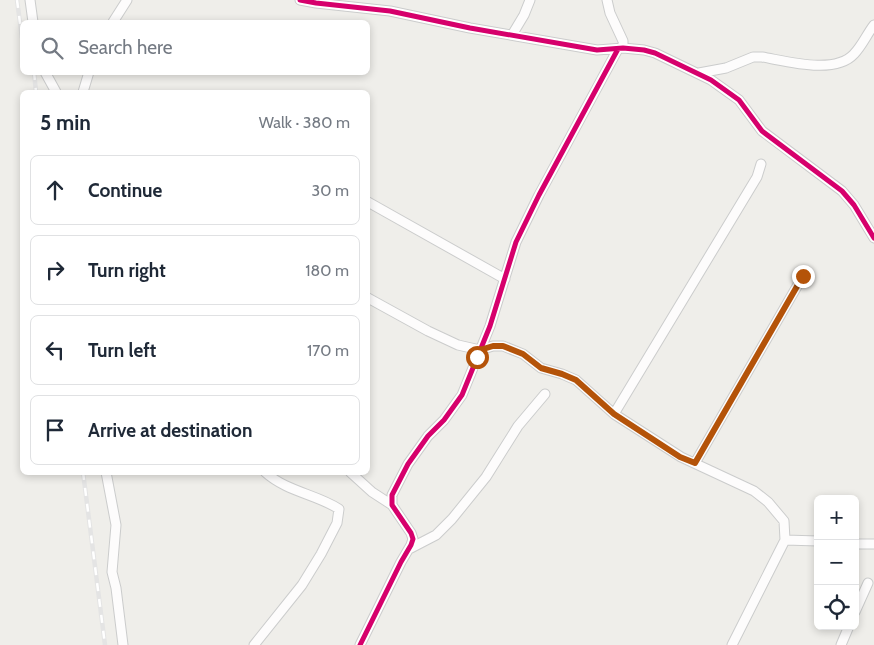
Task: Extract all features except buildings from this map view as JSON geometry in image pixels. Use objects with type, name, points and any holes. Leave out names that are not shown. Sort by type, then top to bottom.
[{"type":"street","points":[[30,0],[33,20]]},
{"type":"street","points":[[114,20],[127,0]]},
{"type":"street","points":[[300,0],[390,11],[512,36],[597,50],[620,48],[655,53],[699,73],[739,100],[762,131],[842,191],[854,205],[874,238]]},
{"type":"street","points":[[512,36],[530,0]]},
{"type":"street","points":[[392,505],[392,495],[402,473],[428,436],[444,420],[462,395],[490,326],[513,250],[526,219],[623,41],[610,13],[607,0]]},
{"type":"street","points":[[699,73],[726,68],[754,57],[812,66],[837,63],[853,56],[874,25]]},
{"type":"street","points":[[47,75],[55,90]]},
{"type":"street","points":[[84,90],[88,75]]},
{"type":"street","points":[[614,414],[757,177],[762,164]]},
{"type":"street","points":[[370,203],[505,279]]},
{"type":"street","points":[[695,463],[803,276]]},
{"type":"street","points":[[370,299],[458,345],[480,350],[493,346],[503,346],[515,350],[541,368],[576,380],[614,414],[680,457],[754,491],[768,502],[784,521],[785,540],[732,645]]},
{"type":"street","points":[[409,549],[436,535],[452,519],[481,484],[518,426],[545,394]]},
{"type":"street","points":[[107,475],[116,525],[112,572],[116,588],[123,645]]},
{"type":"street","points":[[254,645],[302,585],[331,539],[339,518],[339,510],[332,505],[277,483],[268,475]]},
{"type":"street","points":[[353,475],[372,492],[392,505],[413,539],[360,645]]},
{"type":"street","points":[[785,540],[814,541]]},
{"type":"street","points":[[859,544],[874,544]]},
{"type":"street","points":[[859,603],[868,583]]},
{"type":"street","points":[[840,645],[847,630]]},
{"type":"railway","points":[[17,0],[20,23]]},
{"type":"railway","points":[[34,75],[36,90]]},
{"type":"railway","points":[[83,475],[105,645]]},
{"type":"cycle path","points":[[300,0],[390,11],[470,28],[597,50],[623,48],[655,53],[711,80],[739,100],[762,131],[842,191],[854,205],[874,238]]},
{"type":"cycle path","points":[[360,645],[413,539],[392,505],[392,495],[408,464],[428,436],[444,420],[462,395],[490,326],[516,242],[539,195],[618,49]]},
{"type":"route","points":[[477,357],[480,350],[493,346],[503,346],[515,350],[541,368],[576,380],[614,414],[680,457],[695,463],[803,276]]}]
